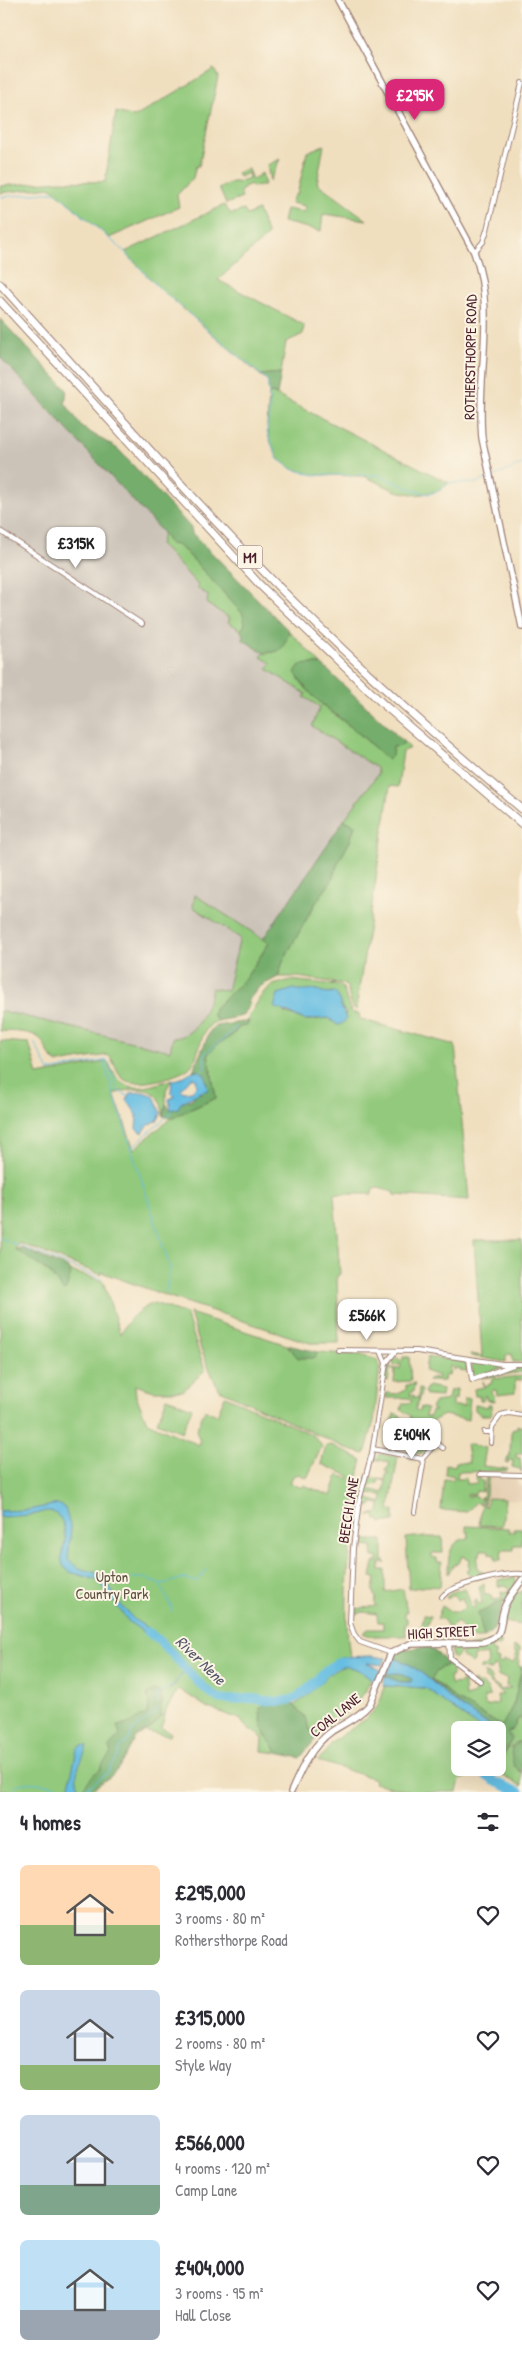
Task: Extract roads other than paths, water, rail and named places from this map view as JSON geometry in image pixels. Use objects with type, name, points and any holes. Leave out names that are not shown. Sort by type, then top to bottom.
[{"type":"highway","name":"M1","points":[[0,284],[272,580],[413,715],[522,809]]},
{"type":"highway","name":"M1","points":[[0,301],[260,585],[383,704],[522,824]]},
{"type":"street","name":"ROTHERSTHORPE ROAD","points":[[338,0],[474,252],[482,273],[485,295],[481,408],[482,438],[522,627]]},
{"type":"street","points":[[474,252],[484,242],[522,83]]},
{"type":"street","points":[[0,531],[142,624]]},
{"type":"street","points":[[338,1350],[424,1352],[522,1364]]},
{"type":"street","points":[[381,1351],[386,1363],[396,1352]]},
{"type":"street","points":[[469,1359],[472,1380],[514,1364]]},
{"type":"street","name":"BEECH LANE","points":[[386,1363],[372,1449],[359,1501],[353,1548],[350,1624],[360,1642],[390,1655]]},
{"type":"street","points":[[491,1443],[491,1432],[501,1414],[522,1415]]},
{"type":"street","points":[[484,1432],[491,1432]]},
{"type":"street","points":[[422,1459],[436,1443],[443,1448]]},
{"type":"street","points":[[372,1449],[422,1459]]},
{"type":"street","points":[[415,1512],[423,1465],[422,1459]]},
{"type":"street","points":[[480,1474],[522,1475]]},
{"type":"street","points":[[410,1505],[416,1506]]},
{"type":"street","points":[[442,1597],[446,1592],[460,1587],[504,1575],[522,1574]]},
{"type":"street","name":"HIGH STREET","points":[[390,1655],[410,1644],[483,1642],[497,1636],[504,1608],[522,1580]]},
{"type":"street","points":[[449,1642],[450,1658],[480,1681]]},
{"type":"street","name":"COAL LANE","points":[[292,1792],[312,1751],[330,1732],[364,1711],[380,1684],[390,1655]]},
{"type":"street","points":[[474,1677],[478,1672]]},
{"type":"water","points":[[294,989],[327,993],[334,992],[337,995],[346,1019],[338,1025],[328,1018],[305,1020],[274,1007],[278,994]]},
{"type":"water","points":[[193,1071],[199,1071],[205,1075],[208,1090],[194,1095],[181,1103],[178,1108],[171,1110],[169,1099],[174,1097],[174,1094],[171,1092],[172,1080],[179,1079]],"holes":[[[191,1078],[196,1079],[197,1085],[192,1091],[183,1092],[181,1089]]]},
{"type":"water","points":[[143,1092],[154,1096],[161,1113],[158,1120],[149,1125],[142,1133],[136,1129],[137,1115],[127,1100],[131,1093]]},
{"type":"water","points":[[58,1504],[65,1508],[71,1529],[68,1560],[78,1568],[100,1574],[124,1609],[135,1620],[159,1636],[155,1640],[129,1622],[97,1580],[70,1572],[64,1567],[62,1551],[65,1531],[60,1517],[47,1511],[31,1515],[0,1517],[0,1511],[28,1510]]},
{"type":"water","points":[[371,1656],[386,1658],[383,1665],[367,1663],[381,1670],[377,1683],[355,1669],[338,1667],[334,1661],[342,1657]]},
{"type":"water","points":[[391,1658],[417,1669],[455,1703],[483,1721],[470,1721],[426,1688],[383,1686],[385,1676],[400,1682],[411,1682],[412,1679],[399,1673],[385,1674],[389,1668],[387,1666]]},
{"type":"water","points":[[82,1745],[87,1746],[77,1772],[80,1789],[75,1791],[68,1790],[77,1749]]},
{"type":"waterway","points":[[0,197],[56,192],[125,252],[158,287],[267,380],[270,402],[267,432],[278,459],[292,469],[315,475],[378,475],[413,490],[429,494],[439,491],[449,483],[476,483],[489,478]]},
{"type":"waterway","points":[[493,477],[522,464]]},
{"type":"waterway","points":[[201,1073],[205,1066],[204,1055],[236,1027]]},
{"type":"waterway","points":[[34,1042],[49,1071],[107,1060],[118,1091],[128,1096]]},
{"type":"waterway","points":[[103,1061],[131,1147]]},
{"type":"waterway","points":[[166,1292],[170,1267],[131,1148],[171,1113],[171,1110]]},
{"type":"waterway","points":[[0,1238],[102,1279]]},
{"type":"waterway","points":[[130,1578],[145,1578],[161,1585],[183,1578],[196,1582],[206,1570]]},
{"type":"waterway","points":[[161,1586],[172,1612]]},
{"type":"waterway","name":"River Nene","points":[[148,1632],[166,1647],[205,1688],[213,1695],[225,1700],[287,1701],[303,1693],[333,1666],[346,1661]]},
{"type":"waterway","points":[[157,1703],[157,1695],[171,1687],[186,1670]]},
{"type":"waterway","points":[[80,1789],[91,1785],[107,1773],[118,1756],[120,1748],[129,1740],[132,1731],[152,1716],[158,1708]]},
{"type":"waterway","name":"River Nene","points":[[487,1776],[520,1792]]},
{"type":"waterway","points":[[14,1787],[25,1783],[40,1783],[68,1788]]},
{"type":"waterway","points":[[87,1792],[90,1786]]},
{"type":"park label","name":"Upton Country Park","points":[[112,1584]]}]
